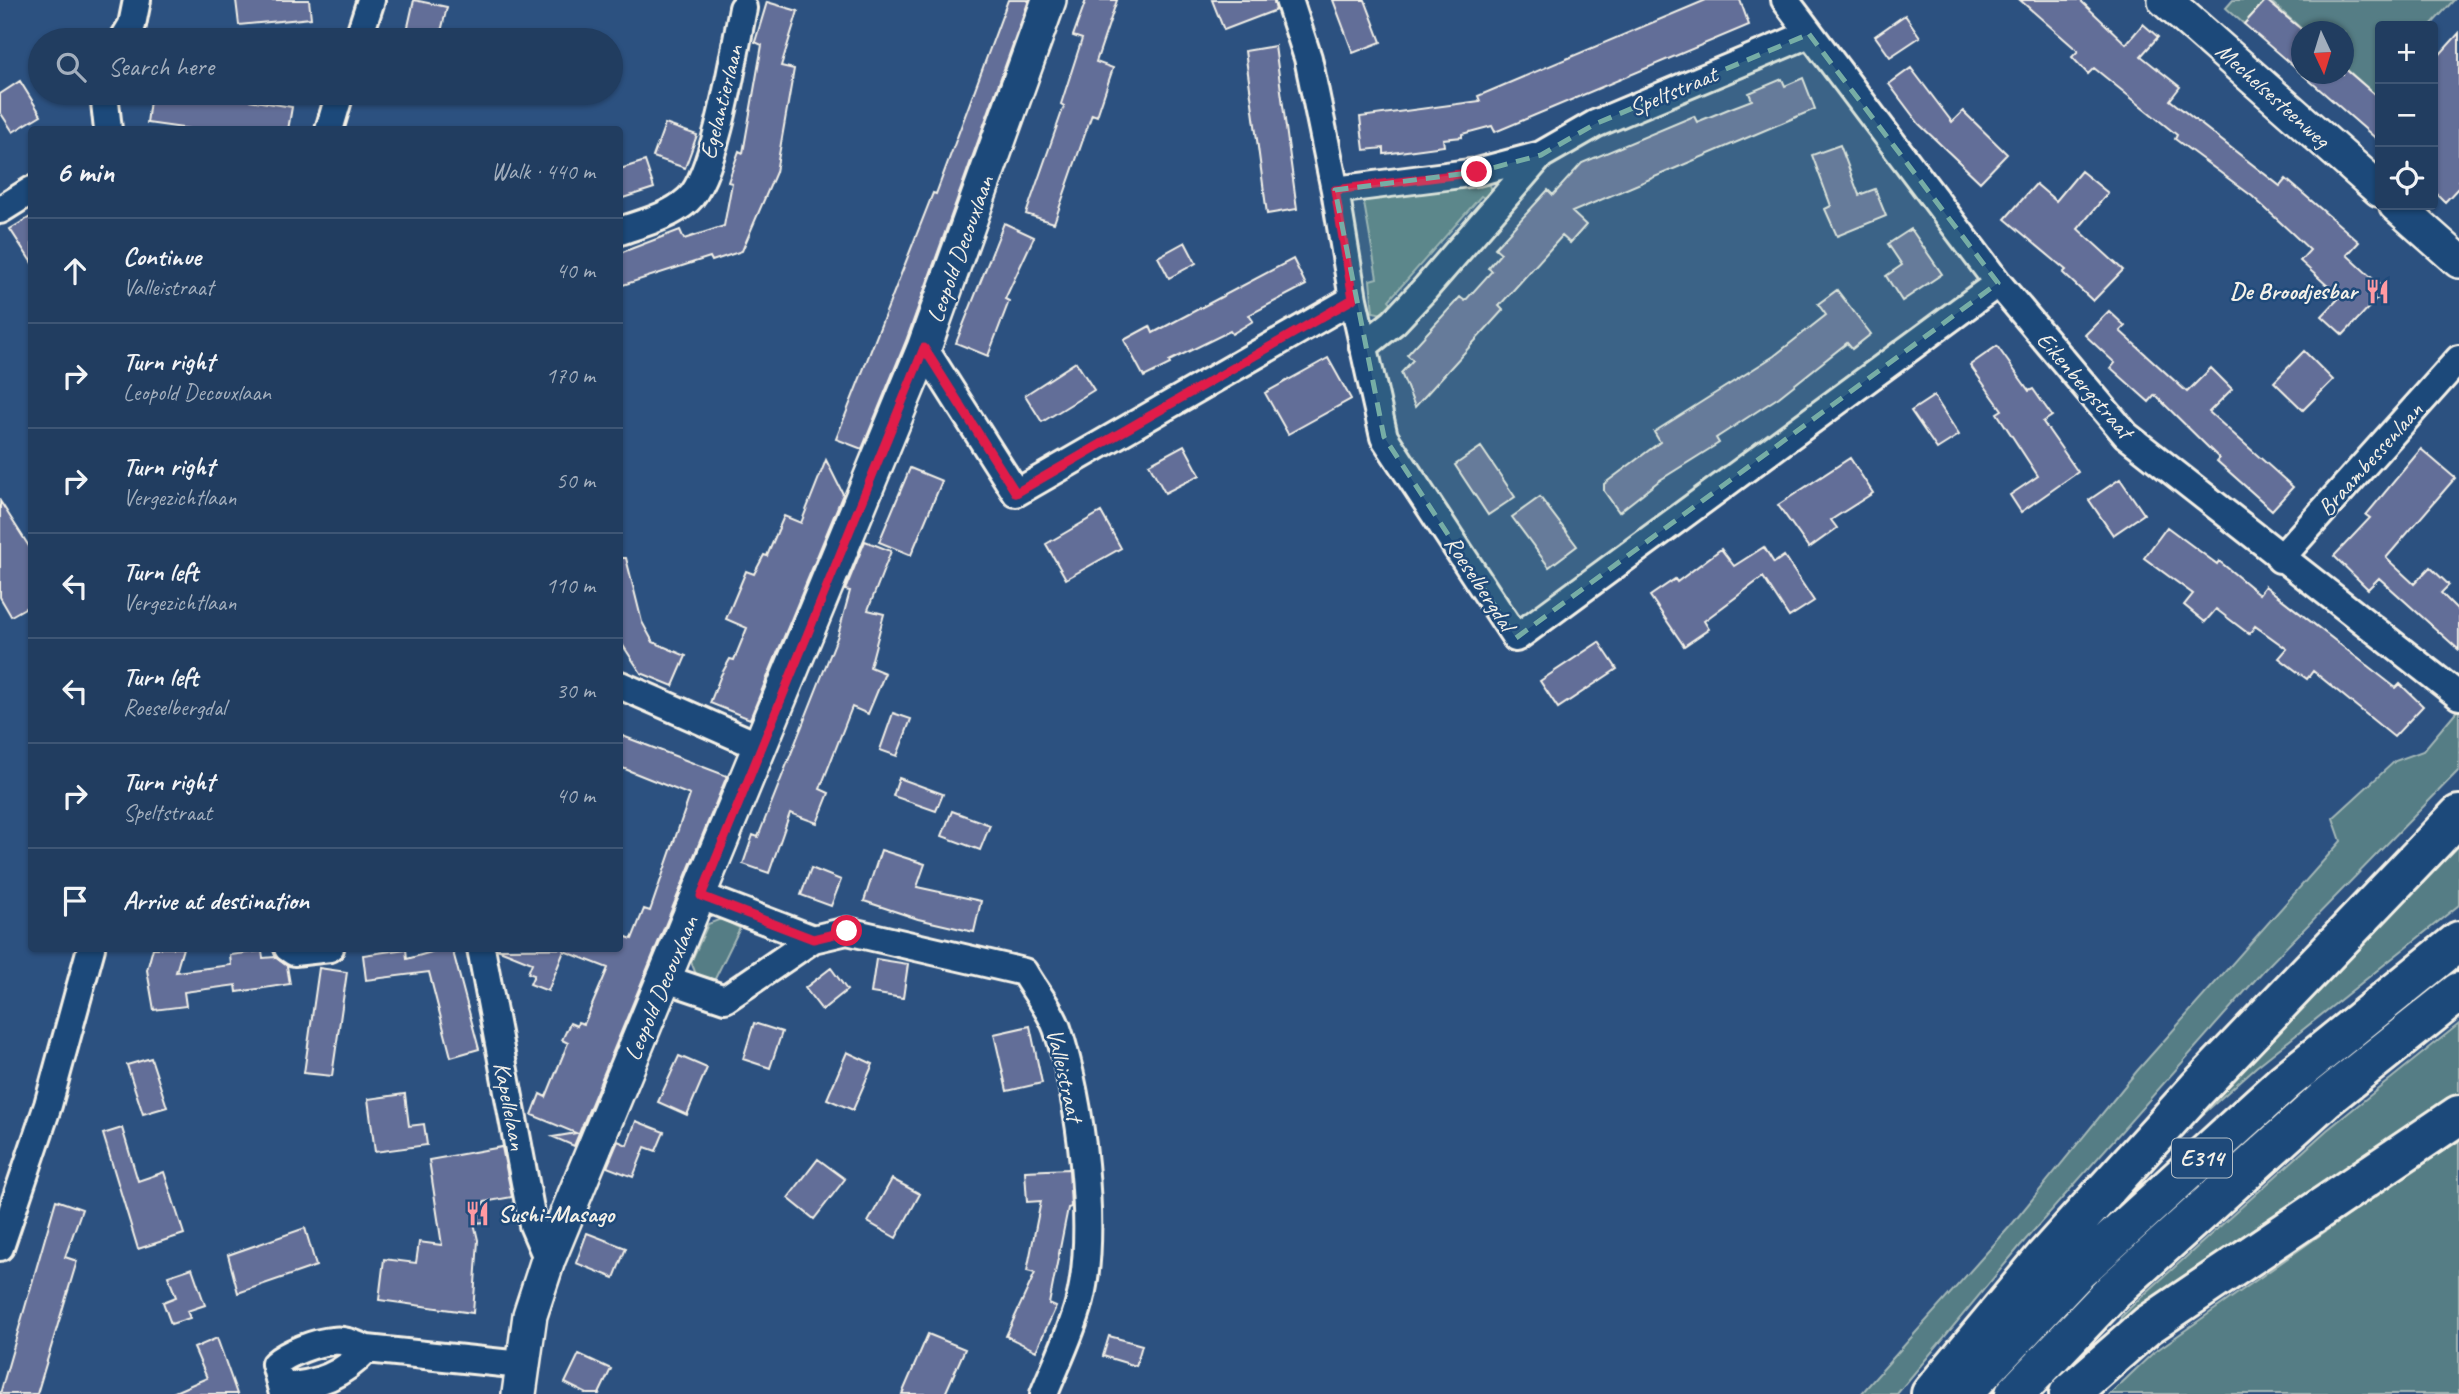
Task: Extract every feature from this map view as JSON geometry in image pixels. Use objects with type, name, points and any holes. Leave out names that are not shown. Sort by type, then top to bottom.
[{"type":"highway","points":[[1931,1394],[2045,1257],[2188,1098],[2459,815]]},
{"type":"highway","name":"E314","points":[[1962,1394],[2078,1271],[2286,1081],[2459,941]]},
{"type":"highway","name":"E314","points":[[2015,1394],[2124,1281],[2325,1098],[2459,992]]},
{"type":"highway","points":[[2069,1394],[2148,1325],[2459,1115]]},
{"type":"street","points":[[130,28],[137,0]]},
{"type":"street","points":[[362,28],[371,0]]},
{"type":"street","name":"Leopold Decouxlaan","points":[[520,1380],[530,1315],[548,1260],[663,978],[701,896],[924,348],[1049,0]]},
{"type":"street","name":"Roeselbergdal","points":[[1289,0],[1308,58],[1335,190],[1353,299],[1384,437],[1516,638],[1998,283]]},
{"type":"street","name":"Eikenbergstraat","points":[[1785,0],[1998,283],[2126,435],[2280,559],[2459,696]]},
{"type":"street","name":"Mechelsesteenweg","points":[[2165,0],[2375,186]]},
{"type":"street","name":"Egelantierlaan","points":[[623,230],[672,212],[691,198],[719,129],[743,8]]},
{"type":"street","name":"Speltstraat","points":[[1335,190],[1477,172],[1541,155],[1595,124],[1809,34]]},
{"type":"street","points":[[105,105],[108,126]]},
{"type":"street","points":[[330,126],[336,105]]},
{"type":"street","name":"Speltstraat","points":[[1363,347],[1394,322],[1425,289],[1541,155]]},
{"type":"street","points":[[0,210],[28,192]]},
{"type":"street","points":[[2402,210],[2459,261]]},
{"type":"street","points":[[924,348],[1016,493],[1353,299]]},
{"type":"street","name":"Braambessenlaan","points":[[2280,559],[2459,359]]},
{"type":"street","points":[[623,686],[761,747]]},
{"type":"street","points":[[701,896],[813,939]]},
{"type":"street","name":"Valleistraat","points":[[663,978],[725,999],[813,939],[847,931],[1024,972],[1056,1026],[1076,1114],[1086,1188],[1087,1244],[1079,1303],[1044,1394]]},
{"type":"street","points":[[0,1247],[48,1105],[90,952]]},
{"type":"street","name":"Kapellelaan","points":[[482,952],[533,1225],[548,1260]]},
{"type":"street","points":[[283,1391],[275,1364],[283,1357],[333,1340],[520,1380]]},
{"type":"highlighted area","points":[[1809,34],[1998,283],[1516,638],[1384,437],[1335,190],[1477,172],[1541,155],[1595,124]]},
{"type":"green space","points":[[2233,0],[2266,0],[2244,24],[2226,8]]},
{"type":"green space","points":[[2269,0],[2454,0],[2435,21],[2375,21],[2375,95],[2354,76],[2354,21],[2293,21]]},
{"type":"green space","points":[[1488,181],[1493,192],[1486,199],[1481,196],[1389,300],[1393,305],[1383,314],[1373,312],[1370,280],[1377,278],[1363,197]]},
{"type":"green space","points":[[2459,708],[2459,770],[2263,971],[2020,1246],[1897,1394],[1861,1394],[2013,1223],[2137,1071],[2341,841],[2333,818],[2395,761],[2423,751]]},
{"type":"green space","points":[[2459,834],[2459,905],[2256,1067],[2182,1133]]},
{"type":"green space","points":[[721,919],[740,928],[712,985],[698,979],[691,962],[708,924]]},
{"type":"green space","points":[[2459,1024],[2459,1096],[2336,1175],[2120,1325],[2121,1317],[2136,1302],[2327,1130]]},
{"type":"green space","points":[[2459,1141],[2459,1394],[2110,1394],[2153,1353],[2384,1190]]},
{"type":"building","points":[[236,0],[309,0],[311,18],[239,25]]},
{"type":"building","points":[[414,0],[447,7],[442,28],[408,28]]},
{"type":"building","points":[[1008,0],[1029,0],[906,341],[862,449],[836,439],[933,193],[936,194]]},
{"type":"building","points":[[1086,0],[1117,0],[1096,62],[1113,68],[1097,116],[1092,114],[1054,223],[1026,214],[1064,106],[1061,104],[1082,39],[1073,36]]},
{"type":"building","points":[[1212,0],[1274,0],[1276,10],[1224,30]]},
{"type":"building","points":[[1333,0],[1365,0],[1381,42],[1353,53]]},
{"type":"building","points":[[1706,0],[1740,0],[1749,25],[1495,132],[1492,126],[1462,134],[1462,137],[1443,139],[1444,146],[1384,154],[1384,148],[1364,150],[1360,117],[1480,101],[1478,96]]},
{"type":"building","points":[[2020,0],[2080,0],[2126,44],[2143,24],[2158,37],[2141,56],[2180,87],[2170,100],[2280,186],[2286,179],[2359,242],[2347,255],[2385,290],[2343,335],[2322,316],[2340,297],[2300,261],[2310,250],[2252,196],[2175,139],[2177,135],[2094,68],[2088,74],[2072,57],[2078,51]]},
{"type":"building","points":[[2266,0],[2291,21],[2291,64],[2244,24]]},
{"type":"building","points":[[767,2],[798,11],[781,66],[794,69],[776,172],[742,251],[712,261],[710,257],[623,285],[623,252],[680,230],[684,239],[724,226],[732,183],[728,182],[739,151],[743,153],[762,45],[755,42]]},
{"type":"building","points":[[1905,15],[1920,37],[1890,57],[1875,36]]},
{"type":"building","points":[[2459,33],[2459,187],[2445,202],[2438,195],[2438,56]]},
{"type":"building","points":[[1275,46],[1297,209],[1267,214],[1245,51]]},
{"type":"building","points":[[1911,68],[1952,122],[1963,111],[2007,154],[1980,182],[1919,124],[1889,84]]},
{"type":"building","points":[[2354,77],[2375,95],[2375,138],[2313,84],[2354,84]]},
{"type":"building","points":[[1803,78],[1815,109],[1572,212],[1586,225],[1570,243],[1562,236],[1499,306],[1503,310],[1415,407],[1401,373],[1413,360],[1407,355],[1460,297],[1465,301],[1492,271],[1488,268],[1501,253],[1495,248],[1548,190],[1553,195],[1582,163],[1694,116],[1697,122],[1752,100],[1749,93],[1782,79],[1785,86]]},
{"type":"building","points":[[20,81],[28,94],[28,105],[35,105],[41,115],[13,132],[0,112],[0,94]]},
{"type":"building","points":[[149,105],[292,107],[289,126],[168,126],[147,123]]},
{"type":"building","points":[[665,124],[697,135],[685,168],[653,157]]},
{"type":"building","points":[[1840,145],[1859,195],[1875,189],[1886,216],[1837,236],[1825,209],[1831,206],[1812,155]]},
{"type":"building","points":[[645,161],[654,188],[623,198],[623,168]]},
{"type":"building","points":[[2081,171],[2108,193],[2078,229],[2123,270],[2093,301],[2063,273],[2066,270],[2005,219],[2036,184],[2056,201]]},
{"type":"building","points":[[28,218],[28,257],[10,229]]},
{"type":"building","points":[[1004,223],[1034,237],[1005,299],[1009,301],[988,356],[956,343]]},
{"type":"building","points":[[1911,229],[1942,274],[1902,301],[1886,276],[1902,265],[1888,244]]},
{"type":"building","points":[[1185,242],[1196,263],[1169,278],[1158,257]]},
{"type":"building","points":[[1293,259],[1306,285],[1249,315],[1253,321],[1232,334],[1230,331],[1169,361],[1170,364],[1144,377],[1124,340],[1150,326],[1153,333]]},
{"type":"building","points":[[1837,290],[1871,334],[1852,349],[1847,343],[1779,397],[1716,438],[1719,443],[1660,480],[1619,512],[1604,491],[1604,484],[1660,442],[1654,432],[1774,356],[1826,315],[1818,304]]},
{"type":"building","points":[[2109,311],[2125,326],[2120,331],[2187,392],[2211,368],[2232,389],[2209,412],[2293,487],[2272,510],[2217,461],[2219,458],[2155,395],[2149,402],[2111,368],[2115,363],[2085,335]]},
{"type":"building","points":[[1997,346],[2029,391],[2033,389],[2052,416],[2043,422],[2078,472],[2021,512],[2010,495],[2038,476],[1997,413],[2002,410],[1970,365]]},
{"type":"building","points":[[2304,351],[2333,380],[2303,410],[2274,382]]},
{"type":"building","points":[[1328,358],[1351,399],[1288,434],[1265,393]]},
{"type":"building","points":[[1076,362],[1094,390],[1042,422],[1025,395]]},
{"type":"building","points":[[1934,396],[1959,435],[1937,449],[1911,411]]},
{"type":"building","points":[[1184,445],[1200,475],[1165,493],[1149,464]]},
{"type":"building","points":[[1481,447],[1515,497],[1488,515],[1455,465]]},
{"type":"building","points":[[2421,449],[2455,478],[2386,558],[2414,584],[2430,567],[2449,585],[2441,593],[2459,611],[2459,650],[2379,578],[2368,589],[2334,556],[2370,518],[2366,515]]},
{"type":"building","points":[[1850,458],[1873,493],[1831,520],[1837,528],[1809,548],[1778,505]]},
{"type":"building","points":[[826,460],[843,494],[750,719],[710,703],[721,675],[730,659],[734,660],[747,628],[726,619],[746,571],[754,574],[764,555],[767,556],[784,516],[801,523]]},
{"type":"building","points":[[910,468],[942,481],[911,555],[879,542]]},
{"type":"building","points":[[2120,479],[2144,514],[2113,535],[2089,500]]},
{"type":"building","points":[[1540,497],[1577,546],[1549,567],[1512,517]]},
{"type":"building","points":[[0,501],[28,545],[28,606],[11,616],[0,597]]},
{"type":"building","points":[[1101,512],[1121,548],[1066,579],[1046,544]]},
{"type":"building","points":[[2167,527],[2217,564],[2219,561],[2259,594],[2265,586],[2396,688],[2400,684],[2423,706],[2394,737],[2313,671],[2307,679],[2279,658],[2287,649],[2255,626],[2249,634],[2216,609],[2205,622],[2184,605],[2193,594],[2144,558]]},
{"type":"building","points":[[865,541],[891,551],[868,610],[884,614],[870,667],[885,673],[868,714],[852,707],[820,789],[829,793],[817,823],[790,813],[769,873],[743,864],[753,835],[758,837],[838,635],[850,591],[845,590]]},
{"type":"building","points":[[1764,547],[1774,563],[1784,556],[1814,601],[1789,617],[1763,577],[1704,621],[1709,629],[1684,646],[1650,596],[1675,579],[1677,582],[1721,549],[1734,566]]},
{"type":"building","points":[[623,558],[626,558],[642,622],[653,642],[686,656],[673,686],[641,673],[623,646]]},
{"type":"building","points":[[1599,642],[1617,669],[1558,708],[1540,681]]},
{"type":"building","points":[[893,713],[911,719],[897,756],[880,750]]},
{"type":"building","points":[[623,736],[727,776],[574,1146],[553,1137],[576,1133],[532,1115],[540,1094],[546,1097],[568,1043],[562,1040],[570,1023],[577,1026],[578,1022],[584,1024],[608,968],[567,952],[623,952],[623,936],[632,939],[644,909],[650,911],[690,795],[623,768]]},
{"type":"building","points":[[899,778],[943,794],[936,811],[893,796]]},
{"type":"building","points":[[952,811],[990,825],[980,850],[942,836]]},
{"type":"building","points":[[881,850],[925,864],[917,887],[981,901],[974,932],[918,919],[864,901]]},
{"type":"building","points":[[811,868],[841,880],[831,906],[801,895]]},
{"type":"building","points":[[152,952],[182,952],[176,972],[231,965],[230,955],[262,952],[263,958],[275,957],[287,966],[290,984],[237,992],[236,985],[184,992],[186,1006],[154,1010],[147,970]]},
{"type":"building","points":[[406,952],[407,959],[432,952],[453,952],[479,1049],[451,1057],[429,972],[366,980],[363,955]]},
{"type":"building","points":[[504,952],[564,952],[548,991],[530,984],[534,975],[528,973],[532,963]]},
{"type":"building","points":[[876,959],[908,964],[903,998],[871,993]]},
{"type":"building","points":[[319,968],[347,972],[332,1076],[304,1073]]},
{"type":"building","points":[[831,968],[847,990],[822,1010],[805,988]]},
{"type":"building","points":[[754,1023],[782,1032],[770,1068],[743,1059]]},
{"type":"building","points":[[1030,1026],[1042,1083],[1007,1091],[994,1034]]},
{"type":"building","points":[[847,1052],[873,1064],[853,1110],[827,1099]]},
{"type":"building","points":[[679,1056],[707,1068],[687,1115],[658,1102]]},
{"type":"building","points":[[151,1058],[167,1107],[143,1114],[127,1065]]},
{"type":"building","points":[[405,1094],[409,1126],[424,1124],[427,1145],[375,1152],[368,1099]]},
{"type":"building","points":[[636,1121],[664,1132],[656,1151],[645,1147],[633,1177],[607,1167],[618,1141],[627,1145]]},
{"type":"building","points":[[122,1128],[138,1181],[164,1172],[184,1234],[138,1249],[103,1134]]},
{"type":"building","points":[[502,1147],[512,1197],[484,1202],[487,1222],[474,1223],[478,1240],[473,1313],[379,1300],[384,1259],[416,1263],[419,1242],[442,1245],[429,1160]]},
{"type":"building","points":[[818,1159],[845,1179],[814,1219],[788,1198]]},
{"type":"building","points":[[1069,1169],[1071,1207],[1068,1208],[1049,1304],[1056,1307],[1036,1351],[1006,1336],[1035,1273],[1027,1271],[1041,1201],[1027,1202],[1025,1171]]},
{"type":"building","points":[[892,1179],[920,1194],[896,1238],[868,1222]]},
{"type":"building","points":[[56,1200],[82,1209],[65,1257],[77,1261],[37,1394],[0,1394]]},
{"type":"building","points":[[305,1228],[316,1266],[238,1293],[228,1255]]},
{"type":"building","points":[[587,1233],[626,1248],[614,1278],[576,1263]]},
{"type":"building","points":[[192,1268],[205,1305],[187,1311],[190,1318],[171,1324],[163,1302],[176,1297],[168,1276]]},
{"type":"building","points":[[928,1334],[965,1349],[945,1394],[902,1394]]},
{"type":"building","points":[[1109,1336],[1142,1345],[1136,1366],[1103,1356]]},
{"type":"building","points":[[217,1338],[237,1394],[170,1394],[207,1378],[194,1348]]},
{"type":"building","points":[[579,1354],[611,1369],[599,1394],[587,1394],[565,1383]]},
{"type":"place","name":"De Broodjesbar","points":[[2377,291]]},
{"type":"place","name":"Sushi-Masago","points":[[478,1214]]},
{"type":"route","points":[[847,931],[813,939],[701,896],[924,348],[1016,493],[1353,299],[1335,190],[1477,172]]}]
